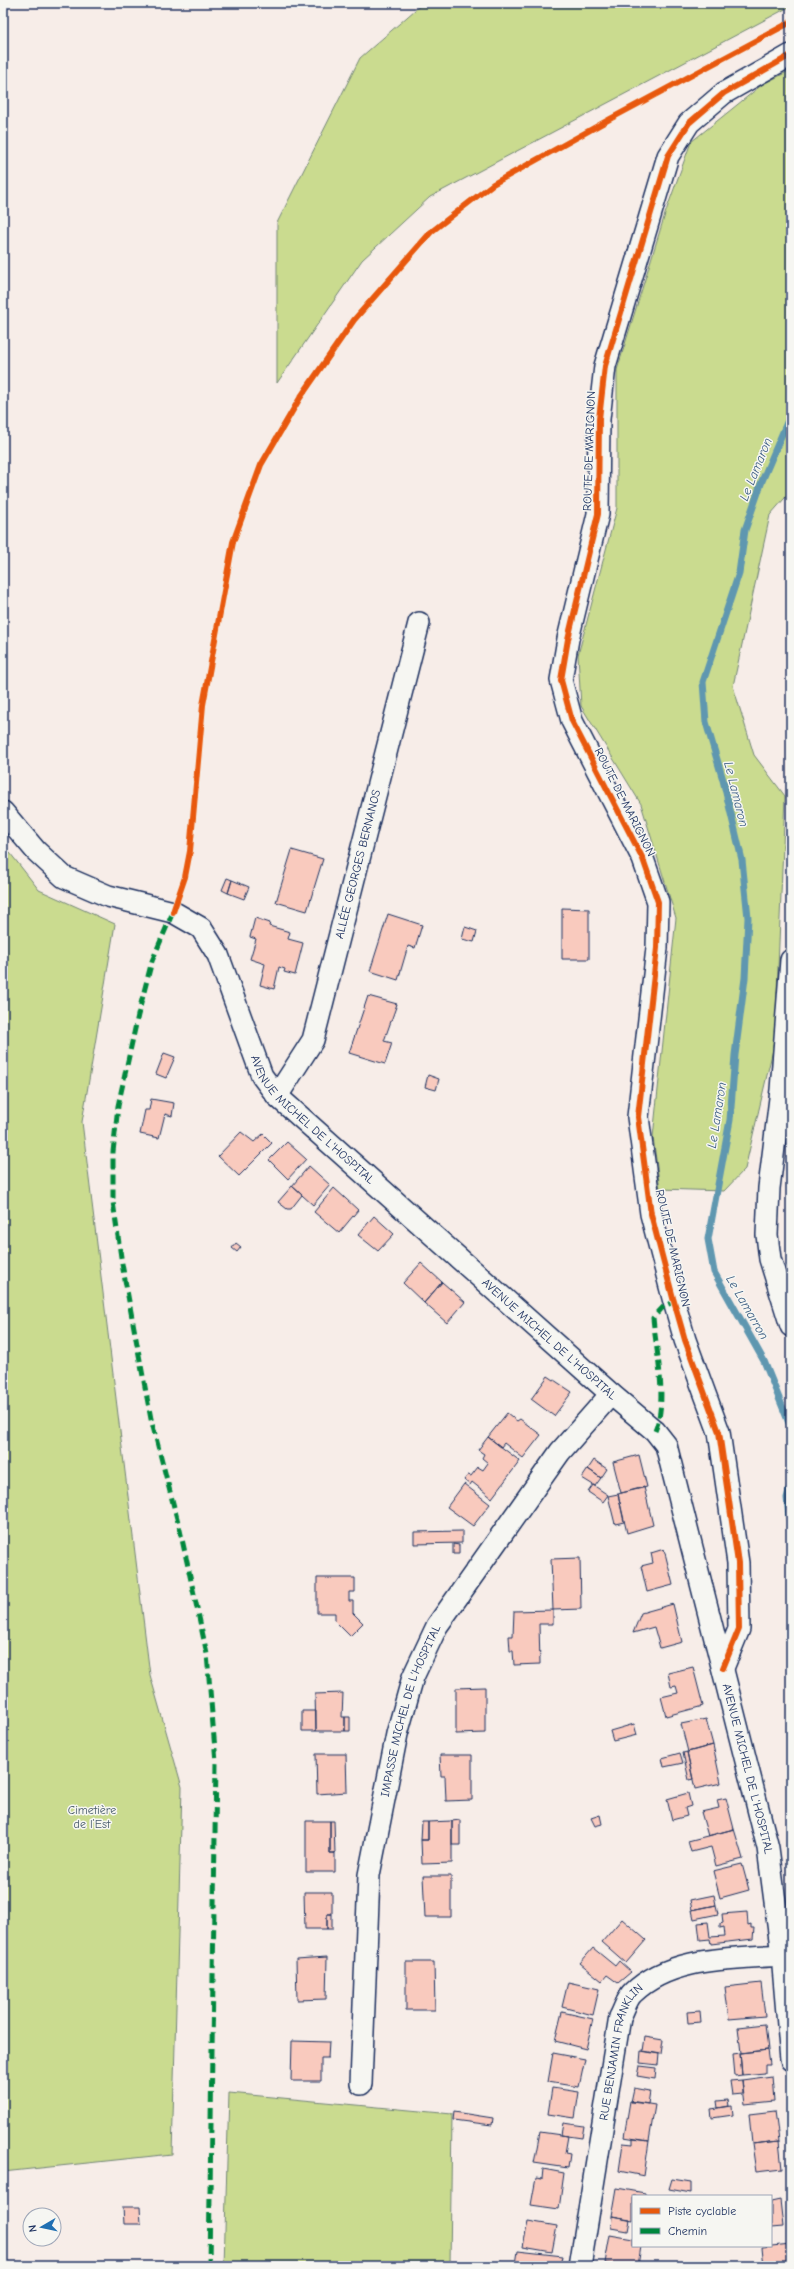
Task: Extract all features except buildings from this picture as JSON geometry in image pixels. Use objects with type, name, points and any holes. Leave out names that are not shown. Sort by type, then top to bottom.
[{"type":"street","name":"ROUTE DE MARIGNON","points":[[723,1668],[739,1629],[738,1563],[719,1432],[685,1340],[651,1214],[638,1117],[657,948],[658,902],[643,859],[572,721],[561,680],[568,639],[598,514],[599,419],[604,366],[668,156],[689,123],[724,93],[791,55]]},
{"type":"street","name":"ALLÉE GEORGES BERNANOS","points":[[277,1096],[313,1040],[419,623]]},
{"type":"street","name":"AVENUE MICHEL DE L'HOSPITAL","points":[[3,812],[36,851],[64,877],[108,896],[173,912],[201,928],[218,955],[262,1076],[277,1096],[611,1394],[655,1431],[666,1445],[768,1848],[788,2002],[791,2060]]},
{"type":"street","points":[[791,960],[781,1090],[769,1188],[767,1235],[770,1259],[791,1326]]},
{"type":"street","name":"IMPASSE MICHEL DE L'HOSPITAL","points":[[361,2084],[369,1874],[397,1734],[412,1677],[437,1626],[560,1452],[611,1394]]},
{"type":"street","name":"RUE BENJAMIN FRANKLIN","points":[[580,2266],[620,2017],[631,1994],[655,1975],[690,1964],[782,1955]]},
{"type":"green space","points":[[423,3],[791,3],[791,6],[430,197],[362,260],[277,383],[277,223],[360,58]]},
{"type":"green space","points":[[791,70],[791,491],[770,515],[733,686],[754,755],[785,796],[775,1041],[745,1169],[724,1191],[660,1189],[653,1137],[676,918],[641,804],[581,706],[578,655],[617,508],[617,370],[666,211],[691,142],[763,84]]},
{"type":"green space","name":"Cimetière de l’Est","points":[[3,844],[39,890],[115,924],[82,1122],[150,1675],[182,1787],[172,2154],[3,2172]]},
{"type":"green space","points":[[229,2093],[452,2114],[450,2266],[224,2266]]},
{"type":"waterway","name":"Le Lamaron","points":[[791,413],[762,481],[745,530],[739,573],[703,682],[706,722],[723,780],[742,860],[748,918],[745,978],[735,1055],[730,1120],[708,1239],[714,1272],[764,1361],[791,1428]]},
{"type":"waterway","name":"Le Lamarron","points":[[791,1484],[787,1498],[791,1536]]},
{"type":"marked path","points":[[173,912],[152,961],[138,1015],[118,1106],[113,1152],[113,1202],[122,1264],[151,1419],[180,1530],[207,1654],[216,1762],[209,2266]]},
{"type":"marked path","points":[[655,1431],[659,1419],[661,1390],[653,1318],[664,1306],[674,1302]]},
{"type":"cycle path","points":[[173,912],[185,877],[190,851],[203,705],[233,542],[261,465],[300,398],[354,320],[431,232],[493,184],[610,119],[791,22]]},
{"type":"cycle path","points":[[723,1668],[739,1629],[738,1563],[719,1432],[685,1340],[651,1214],[638,1117],[657,948],[658,902],[643,859],[572,721],[561,680],[568,639],[598,514],[599,419],[605,366],[668,156],[689,123],[724,93],[791,55]]}]
